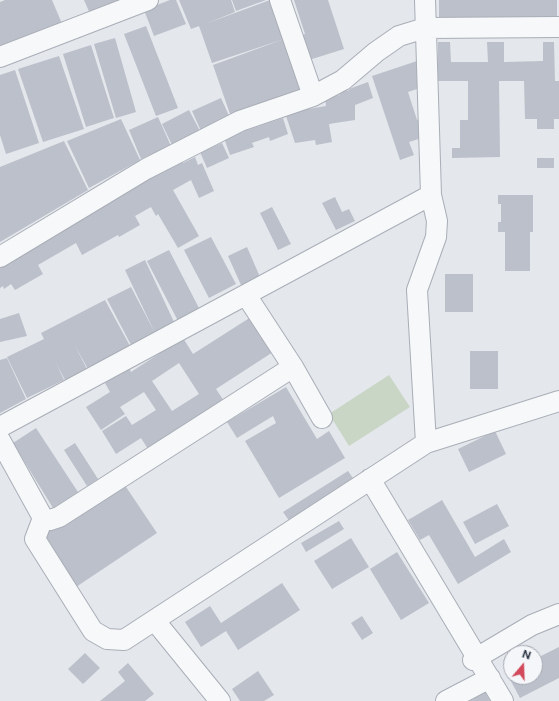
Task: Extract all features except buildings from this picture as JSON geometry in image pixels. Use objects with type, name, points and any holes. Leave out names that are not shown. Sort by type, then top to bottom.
[{"type":"street","points":[[0,58],[32,46],[127,4],[148,0]]},
{"type":"street","points":[[280,0],[313,96]]},
{"type":"street","points":[[425,0],[431,195],[436,221],[436,237],[417,290],[426,442]]},
{"type":"street","points":[[0,257],[99,196],[152,166],[240,121],[313,96],[343,80],[376,52],[399,36],[425,28],[559,27]]},
{"type":"street","points":[[0,427],[431,195]]},
{"type":"street","points":[[246,294],[293,367],[322,418]]},
{"type":"street","points":[[0,440],[43,518],[50,520],[59,517],[293,367]]},
{"type":"street","points":[[43,518],[35,539],[93,631],[107,639],[124,640],[426,442],[559,401]]},
{"type":"street","points":[[370,479],[475,659],[490,678],[503,701]]},
{"type":"street","points":[[475,659],[532,626],[559,614]]},
{"type":"street","points":[[154,621],[220,701]]},
{"type":"street","points":[[446,701],[490,678]]},
{"type":"green space","points":[[389,375],[410,407],[349,446],[329,414]]}]
